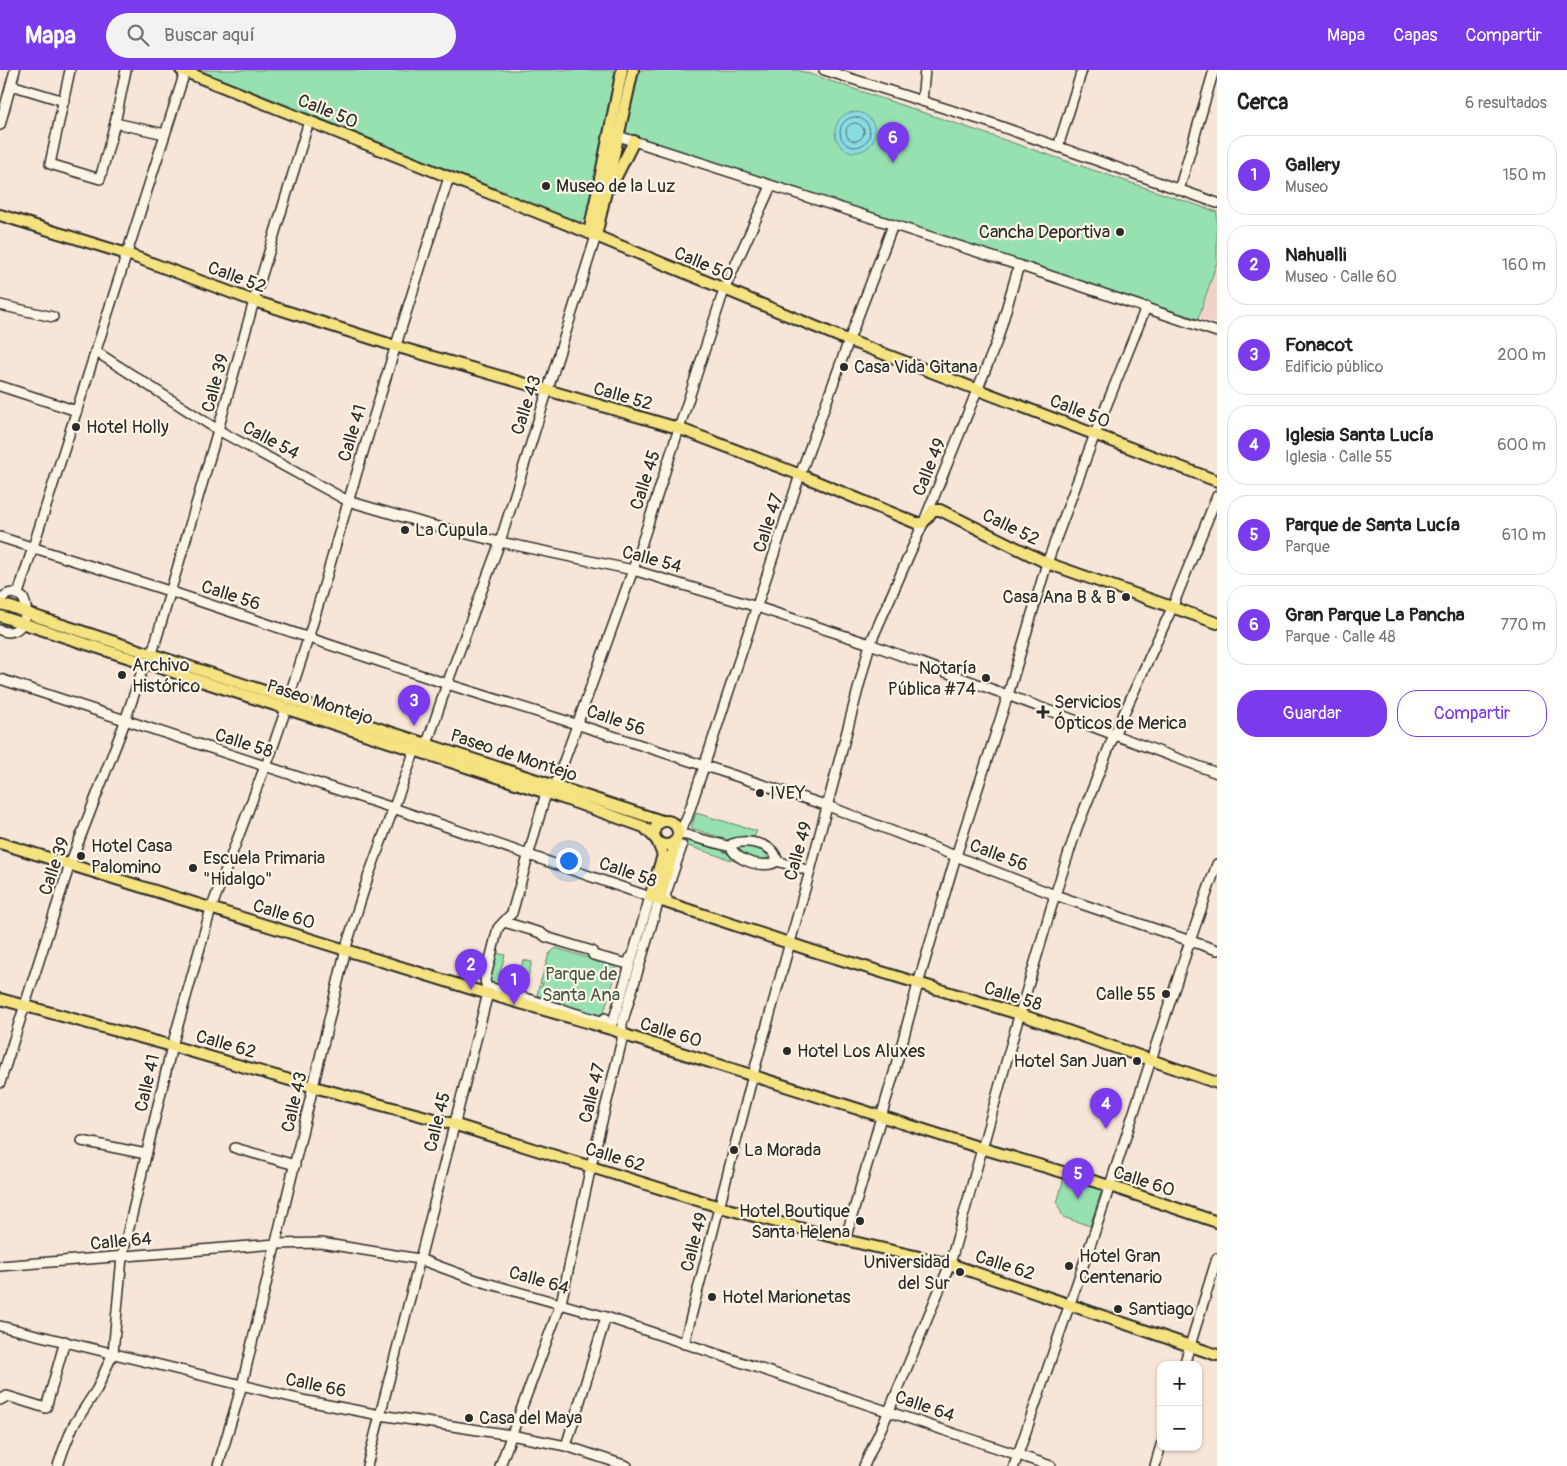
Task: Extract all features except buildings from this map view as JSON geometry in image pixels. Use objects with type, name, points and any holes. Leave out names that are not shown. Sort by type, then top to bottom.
[{"type":"main road","name":"Calle 43","points":[[592,234],[605,199],[622,70]]},
{"type":"main road","name":"Calle 43","points":[[592,234],[614,134],[633,70]]},
{"type":"main road","name":"Calle 50","points":[[183,71],[592,234],[724,290],[1217,481]]},
{"type":"main road","points":[[605,199],[634,141]]},
{"type":"main road","name":"Calle 52","points":[[0,215],[127,254],[254,301],[395,346],[678,428],[802,475],[916,523],[921,523],[935,509],[940,510],[1047,563],[1217,623]]},
{"type":"main road","points":[[0,604],[148,658]]},
{"type":"main road","name":"Paseo Montejo","points":[[0,616],[148,658],[287,704],[415,750],[644,827],[656,840]]},
{"type":"main road","name":"Paseo de Montejo","points":[[287,704],[427,744],[662,821]]},
{"type":"main road","points":[[662,821],[672,822],[677,827],[679,839],[667,845],[656,840],[654,828],[662,821]]},
{"type":"main road","name":"Calle 47","points":[[657,902],[679,839]]},
{"type":"main road","name":"Calle 47","points":[[656,840],[663,855],[657,902]]},
{"type":"main road","name":"Calle 60","points":[[0,843],[489,994],[605,1022],[622,1038],[752,1075],[981,1148],[1110,1184],[1217,1224]]},
{"type":"main road","name":"Calle 58","points":[[657,902],[1019,1014],[1217,1083]]},
{"type":"main road","name":"Calle 62","points":[[0,999],[453,1124],[720,1207],[845,1240],[950,1264],[1072,1299],[1217,1355]]},
{"type":"street","points":[[0,125],[14,70]]},
{"type":"street","points":[[70,70],[50,164],[100,179],[115,123],[126,70]]},
{"type":"street","points":[[824,70],[988,122],[1217,203]]},
{"type":"street","points":[[922,101],[925,70]]},
{"type":"street","points":[[1058,147],[1082,70]]},
{"type":"street","points":[[1179,190],[1214,70]]},
{"type":"street","points":[[18,594],[165,134],[183,71]]},
{"type":"street","points":[[11,85],[64,100]]},
{"type":"street","name":"Calle 39","points":[[0,1083],[70,864],[148,658],[218,430],[254,301],[309,121]]},
{"type":"street","points":[[115,123],[165,134]]},
{"type":"street","points":[[614,134],[771,186],[891,230],[1019,266],[1217,332]]},
{"type":"street","name":"Calle 41","points":[[58,1466],[73,1426],[97,1389],[113,1353],[122,1257],[172,1046],[212,909],[265,767],[309,638],[395,346],[449,177]]},
{"type":"street","name":"Calle 45","points":[[555,786],[576,724],[634,570],[678,428],[724,290],[771,186]]},
{"type":"street","name":"Calle 47","points":[[679,839],[849,339],[891,230]]},
{"type":"street","name":"Calle 43","points":[[427,744],[447,684],[500,542],[547,391],[592,234]]},
{"type":"street","name":"Calle 49","points":[[684,1344],[752,1075],[828,806],[870,644],[925,519],[996,341],[1019,266]]},
{"type":"street","points":[[0,305],[54,317]]},
{"type":"street","points":[[845,1240],[956,856],[1008,695],[1047,563],[1095,434],[1146,307]]},
{"type":"street","name":"Calle 54","points":[[95,351],[218,430],[348,501],[426,524],[500,542],[634,570],[758,607],[870,644],[1217,772]]},
{"type":"street","points":[[0,386],[77,411]]},
{"type":"street","points":[[864,1466],[950,1264],[1019,1014],[1077,828],[1114,735],[1172,608],[1217,496]]},
{"type":"street","name":"Calle 56","points":[[0,537],[447,684],[576,724],[707,761],[1055,895],[1217,950]]},
{"type":"street","points":[[0,600],[7,594],[18,594],[24,600],[26,612],[23,623],[18,630],[12,632],[0,631]]},
{"type":"street","name":"Calle 58","points":[[0,679],[394,808],[657,902]]},
{"type":"street","name":"Calle 43","points":[[218,1466],[242,1384],[346,950],[367,880],[415,750]]},
{"type":"street","name":"Calle 45","points":[[367,1466],[453,1124],[489,994],[484,980],[498,928],[512,913],[546,793]]},
{"type":"street","points":[[679,839],[686,835],[730,847],[733,852],[748,861],[769,865],[777,861],[810,871]]},
{"type":"street","points":[[730,847],[734,843],[742,842],[758,844],[774,853],[777,861]]},
{"type":"street","points":[[1072,1299],[1217,864]]},
{"type":"street","points":[[504,922],[628,964],[657,902]]},
{"type":"street","points":[[657,902],[661,908],[627,1028],[631,1033],[752,1075]]},
{"type":"street","name":"Calle 47","points":[[605,1022],[613,1022],[648,921],[657,902]]},
{"type":"street","name":"Calle 47","points":[[500,1466],[561,1303],[591,1166],[622,1040],[622,1024],[648,921]]},
{"type":"street","points":[[489,994],[493,999],[622,1038]]},
{"type":"street","points":[[82,1141],[146,1154]]},
{"type":"street","points":[[235,1148],[295,1165]]},
{"type":"street","points":[[981,1148],[1101,1187],[1104,1190],[1072,1299]]},
{"type":"street","points":[[1110,1184],[1217,1218]]},
{"type":"street","points":[[1014,1466],[1111,1192],[1113,1191],[1217,1224]]},
{"type":"street","name":"Calle 64","points":[[0,1266],[276,1244],[321,1243],[419,1259],[476,1280],[606,1317],[1051,1466]]},
{"type":"street","points":[[1185,1361],[1217,1258]]},
{"type":"street","points":[[566,1446],[606,1317]]},
{"type":"street","name":"Calle 66","points":[[0,1326],[307,1401],[566,1446],[627,1466]]},
{"type":"street","points":[[0,1400],[6,1396],[46,1408],[65,1341]]},
{"type":"street","points":[[1154,1466],[1159,1451]]},
{"type":"shaded area","points":[[1192,202],[1217,211],[1217,324],[1199,318],[1213,275],[1173,262]]},
{"type":"green space","points":[[194,70],[798,70],[1217,212],[1217,262],[1198,319],[606,129],[587,215],[579,223],[287,109]]},
{"type":"green space","points":[[696,813],[757,831],[754,837],[745,836],[728,840],[691,828]]},
{"type":"green space","points":[[687,840],[721,850],[750,866],[685,845]]},
{"type":"green space","points":[[741,845],[761,849],[768,858],[763,861],[744,857],[738,852],[737,848]]},
{"type":"green space","name":"Parque de Santa Ana","points":[[556,948],[614,966],[617,971],[603,1015],[598,1017],[539,999],[537,996],[539,986],[542,986],[543,983],[540,984],[549,954]]},
{"type":"green space","points":[[497,953],[505,955],[499,977],[504,979],[502,988],[491,985],[489,981]]},
{"type":"green space","points":[[523,960],[532,962],[524,991],[521,993],[509,990],[511,981],[517,982]]},
{"type":"green space","points":[[1064,1178],[1099,1188],[1101,1192],[1090,1226],[1063,1217],[1057,1203]]},
{"type":"water","points":[[855,112],[869,118],[875,132],[869,146],[855,152],[841,146],[835,132],[841,118]]},
{"type":"place","name":"Gran Parque La Pancha","points":[[893,163]]},
{"type":"place","name":"Museo de la Luz","points":[[546,186]]},
{"type":"place","name":"Cancha Deportiva","points":[[1120,232]]},
{"type":"place","name":"Casa Vida Gitana","points":[[844,367]]},
{"type":"place","name":"Hotel Holly","points":[[76,427]]},
{"type":"place","name":"La Cupula","points":[[405,530]]},
{"type":"place","name":"Casa Ana B & B","points":[[1126,597]]},
{"type":"place","name":"Archivo Histórico","points":[[122,675]]},
{"type":"place","name":"Notaría Pública #74","points":[[986,678]]},
{"type":"place","name":"Servicios Ópticos de Merica","points":[[1043,712]]},
{"type":"place","name":"Fonacot","points":[[414,726]]},
{"type":"place","name":"IVEY","points":[[760,793]]},
{"type":"place","name":"Hotel Casa Palomino","points":[[81,856]]},
{"type":"place","name":"Escuela Primaria \"Hidalgo\"","points":[[193,868]]},
{"type":"place","name":"Nahualli","points":[[471,990]]},
{"type":"place","name":"Calle 55","points":[[1166,994]]},
{"type":"place","name":"Gallery","points":[[514,1005]]},
{"type":"place","name":"Hotel Los Aluxes","points":[[787,1051]]},
{"type":"place","name":"Hotel San Juan","points":[[1137,1061]]},
{"type":"place","name":"Iglesia Santa Lucía","points":[[1106,1129]]},
{"type":"place","name":"La Morada","points":[[734,1150]]},
{"type":"place","name":"Parque de Santa Lucía","points":[[1078,1199]]},
{"type":"place","name":"Hotel Boutique Santa Helena","points":[[860,1221]]},
{"type":"place","name":"Hotel Gran Centenario","points":[[1069,1266]]},
{"type":"place","name":"Universidad del Sur","points":[[960,1272]]},
{"type":"place","name":"Hotel Marionetas","points":[[712,1297]]},
{"type":"place","name":"Santiago","points":[[1118,1309]]},
{"type":"place","name":"Casa del Maya","points":[[469,1418]]}]
